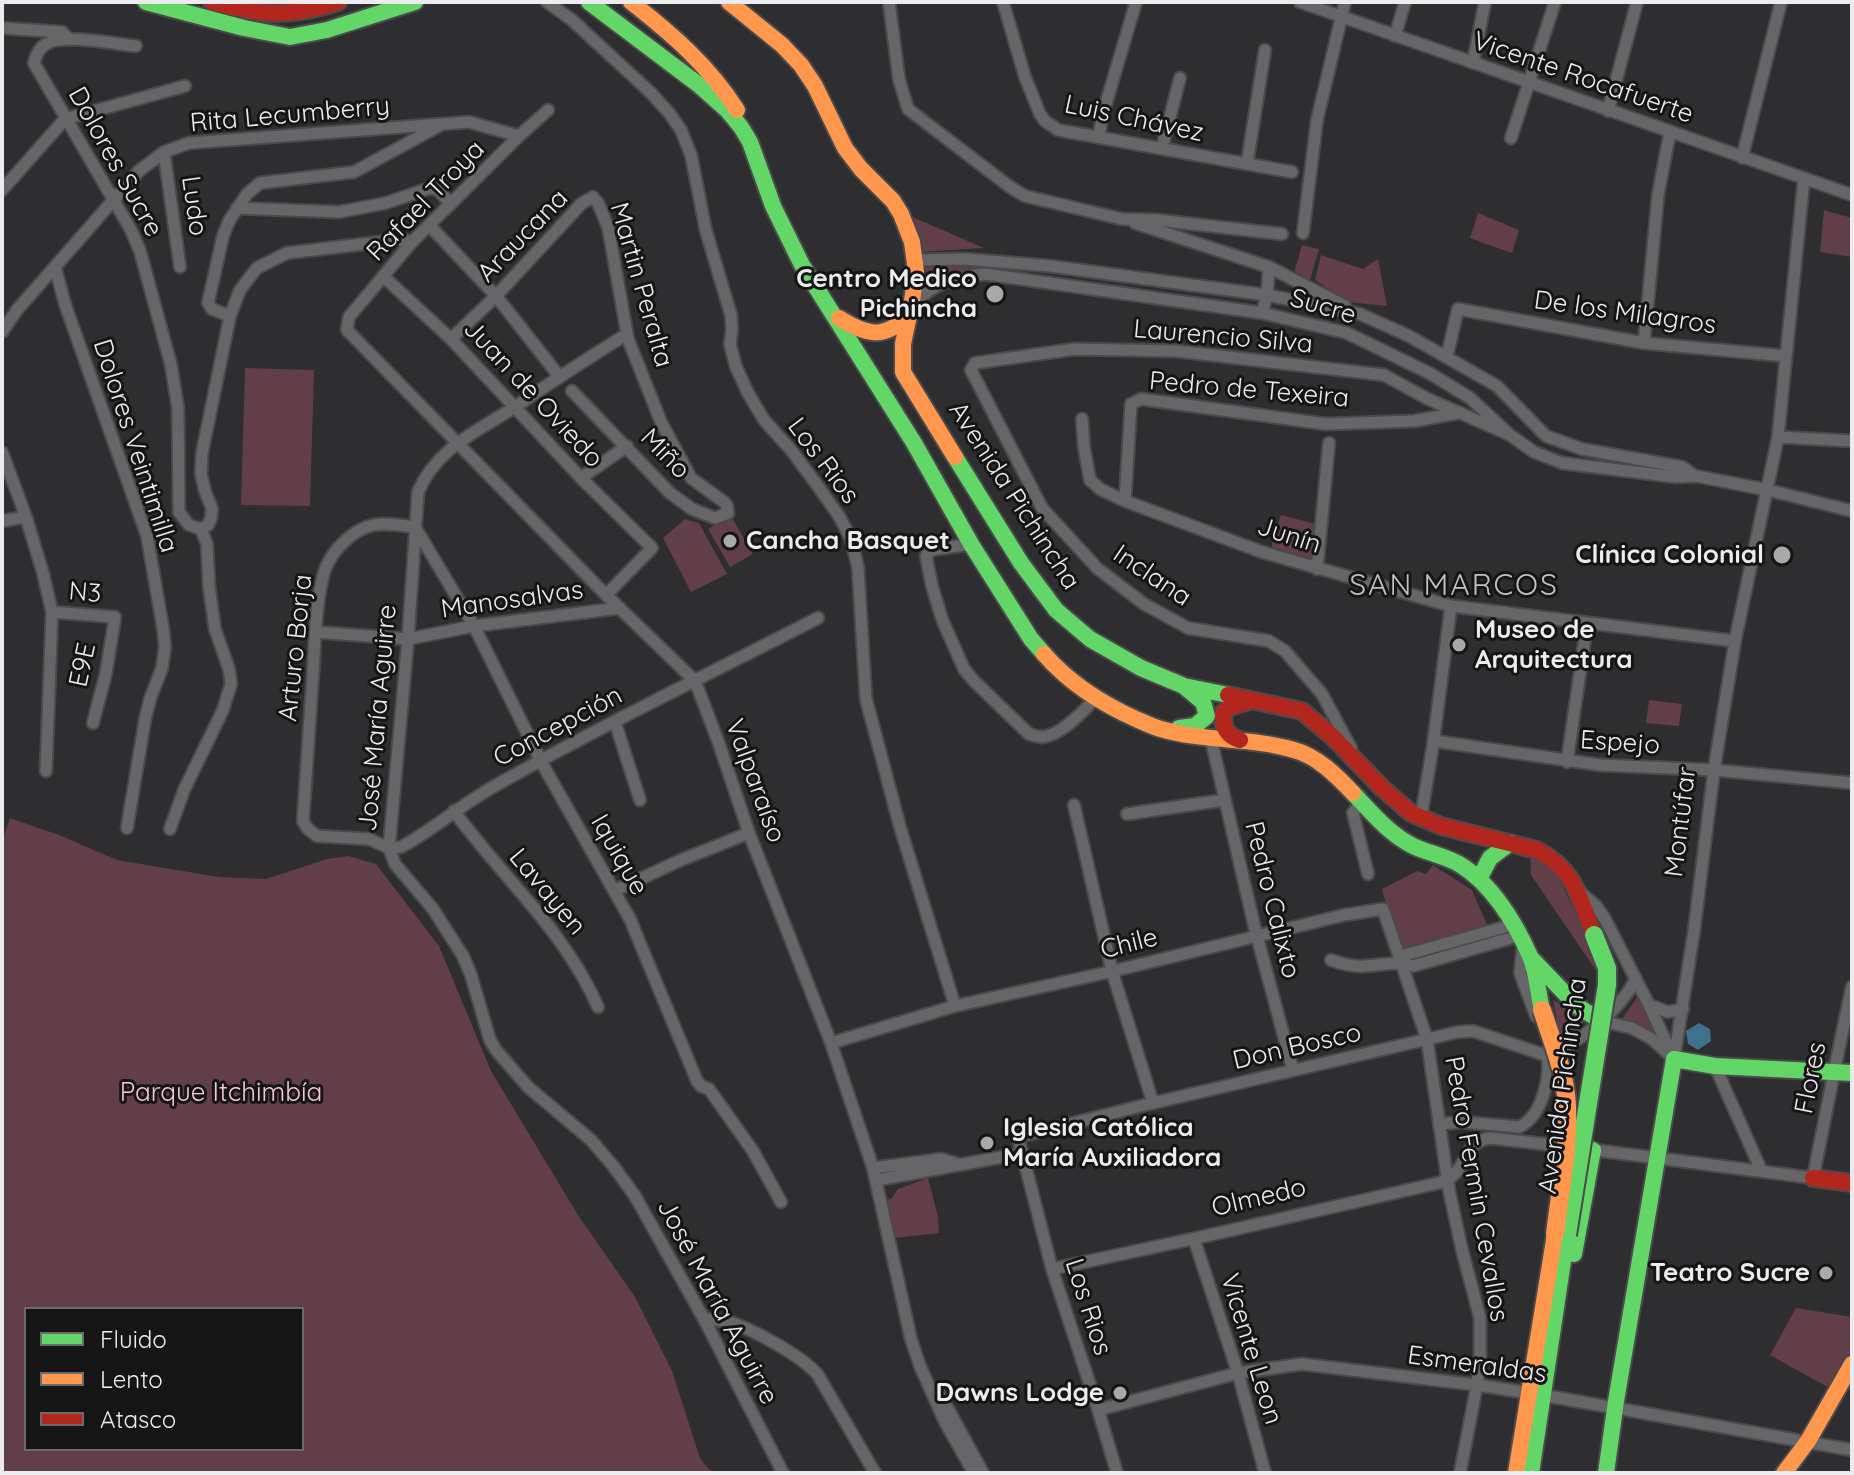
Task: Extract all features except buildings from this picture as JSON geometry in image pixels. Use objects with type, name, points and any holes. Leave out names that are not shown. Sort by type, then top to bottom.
[{"type":"main road","points":[[146,2],[290,37],[327,30],[415,2]]},
{"type":"main road","points":[[212,2],[268,15],[291,15],[338,2]]},
{"type":"main road","name":"Avenida Pichincha","points":[[589,2],[687,76],[734,118],[750,142],[773,206],[802,265],[914,443],[971,544],[1031,639],[1060,671],[1095,699],[1160,729],[1296,750],[1310,756],[1362,801],[1394,835],[1413,846],[1456,862],[1491,892],[1521,941],[1560,1068],[1567,1105],[1561,1235],[1563,1264],[1535,1394]]},
{"type":"main road","points":[[631,2],[684,44],[708,70],[733,102],[750,142]]},
{"type":"main road","name":"Avenida Pichincha","points":[[729,2],[800,63],[818,91],[849,155],[898,209],[915,260],[911,309],[901,360],[903,372],[1021,563],[1056,610],[1090,639],[1141,668],[1184,686],[1302,711],[1333,737],[1402,806],[1441,826],[1537,850],[1554,859],[1578,891],[1583,912],[1607,968],[1607,985],[1561,1235],[1524,1468]]},
{"type":"main road","points":[[836,317],[860,331],[877,334],[897,326],[911,309]]},
{"type":"main road","points":[[1160,729],[1194,728],[1207,716],[1203,702],[1184,686]]},
{"type":"main road","points":[[1249,742],[1227,733],[1223,713],[1238,703],[1256,700]]},
{"type":"main road","points":[[1479,879],[1489,857],[1510,843]]},
{"type":"main road","points":[[1521,941],[1577,1006],[1601,1021]]},
{"type":"main road","points":[[1674,1059],[1715,1066],[1842,1073]]},
{"type":"main road","name":"Montúfar","points":[[1606,1473],[1674,1059]]},
{"type":"main road","points":[[1563,1264],[1575,1253],[1593,1150]]},
{"type":"main road","points":[[1813,1178],[1852,1183]]},
{"type":"main road","points":[[1784,1473],[1808,1441],[1852,1364]]},
{"type":"street","name":"Los Rios","points":[[547,2],[572,20],[651,93],[681,130],[691,155],[706,231],[731,315],[730,344],[736,367],[764,420],[817,485],[851,539],[858,568],[866,699],[900,827],[955,1006]]},
{"type":"street","points":[[889,2],[899,79],[908,109],[1010,187],[1025,196],[1122,219],[1269,267],[1360,314]]},
{"type":"street","name":"Luis Chávez","points":[[1003,2],[1025,77],[1040,114],[1058,130],[1292,172]]},
{"type":"street","points":[[1099,137],[1136,2]]},
{"type":"street","name":"Vicente Rocafuerte","points":[[1300,2],[1852,195]]},
{"type":"street","points":[[1303,233],[1317,120],[1345,2]]},
{"type":"street","points":[[1395,36],[1405,2]]},
{"type":"street","points":[[1473,63],[1485,2]]},
{"type":"street","points":[[1511,138],[1555,2]]},
{"type":"street","points":[[1608,111],[1637,2]]},
{"type":"street","points":[[1742,158],[1781,2]]},
{"type":"street","points":[[2,28],[62,32],[70,39],[136,46]]},
{"type":"street","name":"Dolores Sucre","points":[[70,39],[49,42],[36,54],[34,63],[114,200],[140,251],[171,365],[178,409],[179,512],[189,525],[201,529]]},
{"type":"street","points":[[1247,164],[1265,50]]},
{"type":"street","points":[[1162,148],[1180,78]]},
{"type":"street","points":[[2,190],[65,119],[185,86]]},
{"type":"street","name":"Rafael Troya","points":[[347,330],[349,317],[411,243],[548,110]]},
{"type":"street","name":"Rita Lecumberry","points":[[2,332],[17,310],[139,171],[164,152],[189,143],[469,122],[519,136]]},
{"type":"street","points":[[230,316],[212,309],[208,303],[223,236],[247,194],[260,183],[354,172],[441,124]]},
{"type":"street","points":[[1644,343],[1658,195],[1670,132]]},
{"type":"street","name":"Ludo","points":[[164,152],[180,267]]},
{"type":"street","name":"Montúfar","points":[[1674,1059],[1735,641],[1778,437],[1804,178]]},
{"type":"street","points":[[237,208],[339,212],[386,203],[430,188],[438,190],[451,204]]},
{"type":"street","name":"Araucana","points":[[451,339],[496,296],[582,203],[593,197]]},
{"type":"street","name":"Martin Peralta","points":[[593,197],[608,227],[627,334],[661,422],[691,478],[724,502]]},
{"type":"street","points":[[1122,219],[1282,234]]},
{"type":"street","points":[[429,225],[496,296],[559,376]]},
{"type":"street","points":[[170,829],[184,790],[223,710],[231,684],[215,629],[207,544],[201,529],[208,525],[212,512],[201,474],[202,453],[230,316],[240,290],[257,268],[287,253],[389,241],[405,240],[411,243]]},
{"type":"street","name":"Sucre","points":[[915,260],[965,259],[1040,265],[1267,295],[1360,314],[1409,336],[1497,386],[1546,436],[1582,449],[1682,467],[1696,476]]},
{"type":"street","name":"Dolores Veintimilla","points":[[55,267],[65,304],[147,536],[163,628],[165,647],[162,668],[145,720],[127,828]]},
{"type":"street","points":[[1262,313],[1269,267]]},
{"type":"street","name":"Sucre","points":[[911,309],[927,292],[948,280],[986,274],[1262,313],[1347,333],[1431,374],[1470,398],[1510,435],[1534,452],[1562,463],[1676,477],[1696,476],[1852,511]]},
{"type":"street","name":"Juan de Oviedo","points":[[383,276],[451,339],[581,478],[648,544]]},
{"type":"street","name":"De los Milagros","points":[[1447,356],[1458,309],[1644,343],[1786,356]]},
{"type":"street","name":"Valparaíso","points":[[347,330],[606,595],[695,681],[749,833],[831,1043],[877,1180],[911,1339],[920,1366],[945,1422],[974,1473]]},
{"type":"street","name":"José María Aguirre","points":[[627,334],[457,442],[422,483],[418,492],[389,848],[395,864],[433,909],[463,956],[496,1050],[528,1087],[591,1140],[635,1196],[704,1319],[783,1473]]},
{"type":"street","name":"Laurencio Silva","points":[[975,363],[1075,349],[1176,351],[1384,375],[1510,435]]},
{"type":"street","name":"Inclana","points":[[975,363],[971,370],[1042,508],[1097,568],[1144,604],[1188,628],[1269,641],[1285,651],[1322,694],[1358,763]]},
{"type":"street","name":"Miño","points":[[572,391],[670,493],[692,509],[715,518],[728,513],[724,502]]},
{"type":"street","points":[[1459,413],[1470,398]]},
{"type":"street","name":"Pedro de Texeira","points":[[1125,501],[1131,404],[1141,399],[1326,424],[1414,421],[1459,413]]},
{"type":"street","name":"Junín","points":[[1082,419],[1090,480],[1100,489],[1262,552],[1451,606],[1735,641]]},
{"type":"street","points":[[1778,437],[1852,441]]},
{"type":"street","points":[[1317,569],[1329,443]]},
{"type":"street","points":[[581,478],[627,446]]},
{"type":"street","points":[[2,452],[26,517],[52,612],[46,771]]},
{"type":"street","points":[[2,521],[26,517]]},
{"type":"street","name":"Arturo Borja","points":[[389,848],[369,839],[317,836],[303,821],[315,632],[322,580],[339,545],[367,526],[382,523],[415,527]]},
{"type":"street","name":"Iquique","points":[[415,527],[474,626],[541,761],[630,919],[697,1081],[709,1089],[753,1151],[781,1202]]},
{"type":"street","name":"Manosalvas","points":[[606,595],[650,551],[652,548],[648,544]]},
{"type":"street","points":[[971,544],[931,550],[926,556],[942,619],[964,669],[1029,734],[1042,737],[1076,719],[1095,699]]},
{"type":"street","points":[[1421,817],[1451,606]]},
{"type":"street","name":"Manosalvas","points":[[315,632],[408,639],[474,626],[620,608]]},
{"type":"street","name":"N3","points":[[52,612],[115,617]]},
{"type":"street","name":"E9E","points":[[93,723],[106,673],[115,617]]},
{"type":"street","name":"Concepción","points":[[389,848],[405,845],[493,786],[818,618]]},
{"type":"street","points":[[1567,762],[1587,624]]},
{"type":"street","points":[[615,722],[640,800]]},
{"type":"street","name":"Pedro Calixto","points":[[1211,739],[1257,935],[1293,1070]]},
{"type":"street","name":"Espejo","points":[[1434,741],[1567,762],[1714,770],[1852,783]]},
{"type":"street","points":[[1127,814],[1224,800]]},
{"type":"street","points":[[1362,801],[1353,813],[1368,874]]},
{"type":"street","points":[[1074,805],[1112,971],[1153,1103]]},
{"type":"street","name":"Lavayen","points":[[454,811],[492,861],[557,936],[598,1007]]},
{"type":"street","points":[[614,891],[749,833]]},
{"type":"street","points":[[1578,891],[1596,906],[1605,919],[1674,1059]]},
{"type":"street","name":"Chile","points":[[831,1043],[955,1006],[1344,915],[1383,909],[1402,963]]},
{"type":"street","points":[[1331,960],[1345,965],[1402,963],[1413,966],[1521,941]]},
{"type":"street","name":"Avenida Pichincha","points":[[1439,1124],[1462,1122],[1519,1127],[1534,1115],[1546,1078],[1548,1056],[1520,973],[1521,941]]},
{"type":"street","name":"Pedro Fermin Cevallos","points":[[1402,963],[1427,1039],[1448,1180],[1480,1318],[1477,1385],[1460,1473]]},
{"type":"street","points":[[1548,1056],[1566,1047],[1617,1008],[1636,979]]},
{"type":"street","name":"Flores","points":[[1813,1178],[1827,1113],[1842,1073],[1852,987]]},
{"type":"street","points":[[1649,1005],[1668,1012],[1683,1009]]},
{"type":"street","points":[[1601,1021],[1632,1028],[1652,1039],[1674,1059]]},
{"type":"street","name":"Don Bosco","points":[[1023,1153],[1018,1137],[1458,1032],[1473,1031],[1548,1056]]},
{"type":"street","points":[[1715,1066],[1761,1170]]},
{"type":"street","points":[[1448,1180],[1472,1145],[1491,1138],[1813,1178]]},
{"type":"street","name":"Los Rios","points":[[1023,1153],[1052,1269],[1117,1473]]},
{"type":"street","points":[[877,1180],[1023,1153]]},
{"type":"street","points":[[1445,1160],[1453,1164],[1466,1157]]},
{"type":"street","points":[[873,1168],[941,1159],[959,1164]]},
{"type":"street","name":"Olmedo","points":[[1052,1269],[1448,1180]]},
{"type":"street","name":"Vicente Leon","points":[[1194,1239],[1238,1373],[1265,1473]]},
{"type":"street","points":[[704,1319],[729,1322],[771,1341],[809,1364],[875,1473]]},
{"type":"street","name":"Esmeraldas","points":[[1098,1410],[1238,1373],[1302,1364],[1535,1394],[1852,1450]]},
{"type":"street","name":"Valparaíso","points":[[920,1366],[983,1473]]},
{"type":"green space","points":[[1824,210],[1852,218],[1852,257],[1820,252]]},
{"type":"green space","points":[[1478,213],[1519,230],[1512,253],[1470,238]]},
{"type":"green space","points":[[910,216],[984,248],[920,252]]},
{"type":"green space","points":[[1302,245],[1319,249],[1310,280],[1294,273]]},
{"type":"green space","points":[[1321,255],[1363,269],[1378,259],[1387,306],[1347,302],[1315,280]]},
{"type":"green space","points":[[979,266],[979,269],[950,274],[925,287],[923,267]]},
{"type":"green space","points":[[245,368],[314,370],[310,506],[241,505]]},
{"type":"green space","points":[[1281,515],[1316,524],[1311,562],[1272,549]]},
{"type":"green space","name":"Cancha Basquet","points":[[731,516],[753,554],[730,567],[708,529]]},
{"type":"green space","points":[[685,519],[699,523],[727,574],[691,592],[663,538]]},
{"type":"green space","points":[[1649,700],[1682,704],[1679,726],[1646,723]]},
{"type":"green space","name":"Parque Itchimbía","points":[[10,818],[117,860],[219,877],[266,879],[327,859],[348,856],[376,864],[439,946],[491,1071],[578,1215],[635,1297],[672,1371],[700,1458],[712,1473],[2,1473],[2,841]]},
{"type":"green space","points":[[1530,851],[1543,857],[1558,876],[1602,970],[1599,975],[1531,875]]},
{"type":"green space","points":[[1433,865],[1472,890],[1488,927],[1399,952],[1382,889],[1417,871],[1426,874]]},
{"type":"green space","points":[[1640,993],[1656,1032],[1622,1019]]},
{"type":"green space","points":[[1553,1000],[1585,1016],[1577,1033],[1562,1045]]},
{"type":"green space","points":[[928,1178],[939,1233],[894,1238],[885,1201],[892,1198],[898,1189]]},
{"type":"green space","points":[[1796,1308],[1852,1317],[1852,1351],[1831,1389],[1770,1355]]},
{"type":"water","points":[[1699,1023],[1710,1029],[1711,1041],[1698,1050],[1688,1044],[1686,1031]]},
{"type":"traffic: fast","points":[[146,2],[290,37],[327,30],[415,2]]},
{"type":"traffic: fast","points":[[589,2],[699,85],[741,127],[750,142],[773,206],[802,265],[914,443],[971,544],[1031,639],[1044,654]]},
{"type":"traffic: fast","points":[[955,457],[1021,563],[1056,610],[1090,639],[1141,668],[1184,686],[1228,695]]},
{"type":"traffic: fast","points":[[1179,728],[1195,726],[1207,716],[1203,702],[1185,687]]},
{"type":"traffic: fast","points":[[1353,793],[1396,835],[1413,846],[1459,864],[1492,892],[1530,956],[1542,1010]]},
{"type":"traffic: fast","points":[[1479,879],[1490,858],[1510,843]]},
{"type":"traffic: fast","points":[[1567,1235],[1607,985],[1607,968],[1594,935]]},
{"type":"traffic: fast","points":[[1531,958],[1577,1006],[1601,1021]]},
{"type":"traffic: fast","points":[[1606,1473],[1674,1059],[1715,1066],[1852,1073]]},
{"type":"traffic: fast","points":[[1574,1254],[1593,1150]]},
{"type":"traffic: fast","points":[[1531,1473],[1567,1235]]},
{"type":"traffic: slow","points":[[631,2],[689,52],[737,110]]},
{"type":"traffic: slow","points":[[729,2],[782,45],[801,65],[815,86],[845,148],[901,214],[912,242],[916,272],[903,344],[903,372],[955,457]]},
{"type":"traffic: slow","points":[[839,318],[859,329],[876,332],[893,328],[910,313]]},
{"type":"traffic: slow","points":[[1044,654],[1087,692],[1138,720],[1177,733],[1261,743],[1302,753],[1326,767],[1353,793]]},
{"type":"traffic: slow","points":[[1542,1010],[1561,1069],[1567,1105],[1565,1154],[1555,1234]]},
{"type":"traffic: slow","points":[[1516,1473],[1555,1234]]},
{"type":"traffic: slow","points":[[1784,1473],[1808,1441],[1852,1364]]},
{"type":"traffic: jam","points":[[212,2],[275,13],[305,11],[338,2]]},
{"type":"traffic: jam","points":[[1228,695],[1302,711],[1411,813],[1441,826],[1537,850],[1550,858],[1561,867],[1574,886],[1594,935]]},
{"type":"traffic: jam","points":[[1240,740],[1226,730],[1223,713],[1230,707],[1249,701]]},
{"type":"traffic: jam","points":[[1813,1178],[1852,1183]]},
{"type":"place","name":"Centro Medico Pichincha","points":[[995,294]]},
{"type":"place","name":"Cancha Basquet","points":[[730,541]]},
{"type":"place","name":"Clínica Colonial","points":[[1782,555]]},
{"type":"place","name":"Museo de Arquitectura","points":[[1459,645]]},
{"type":"place","name":"Iglesia Católica María Auxiliadora","points":[[987,1143]]},
{"type":"place","name":"Teatro Sucre","points":[[1826,1273]]},
{"type":"place","name":"Dawns Lodge","points":[[1120,1393]]},
{"type":"district","name":"SAN MARCOS","points":[[1454,586]]}]
